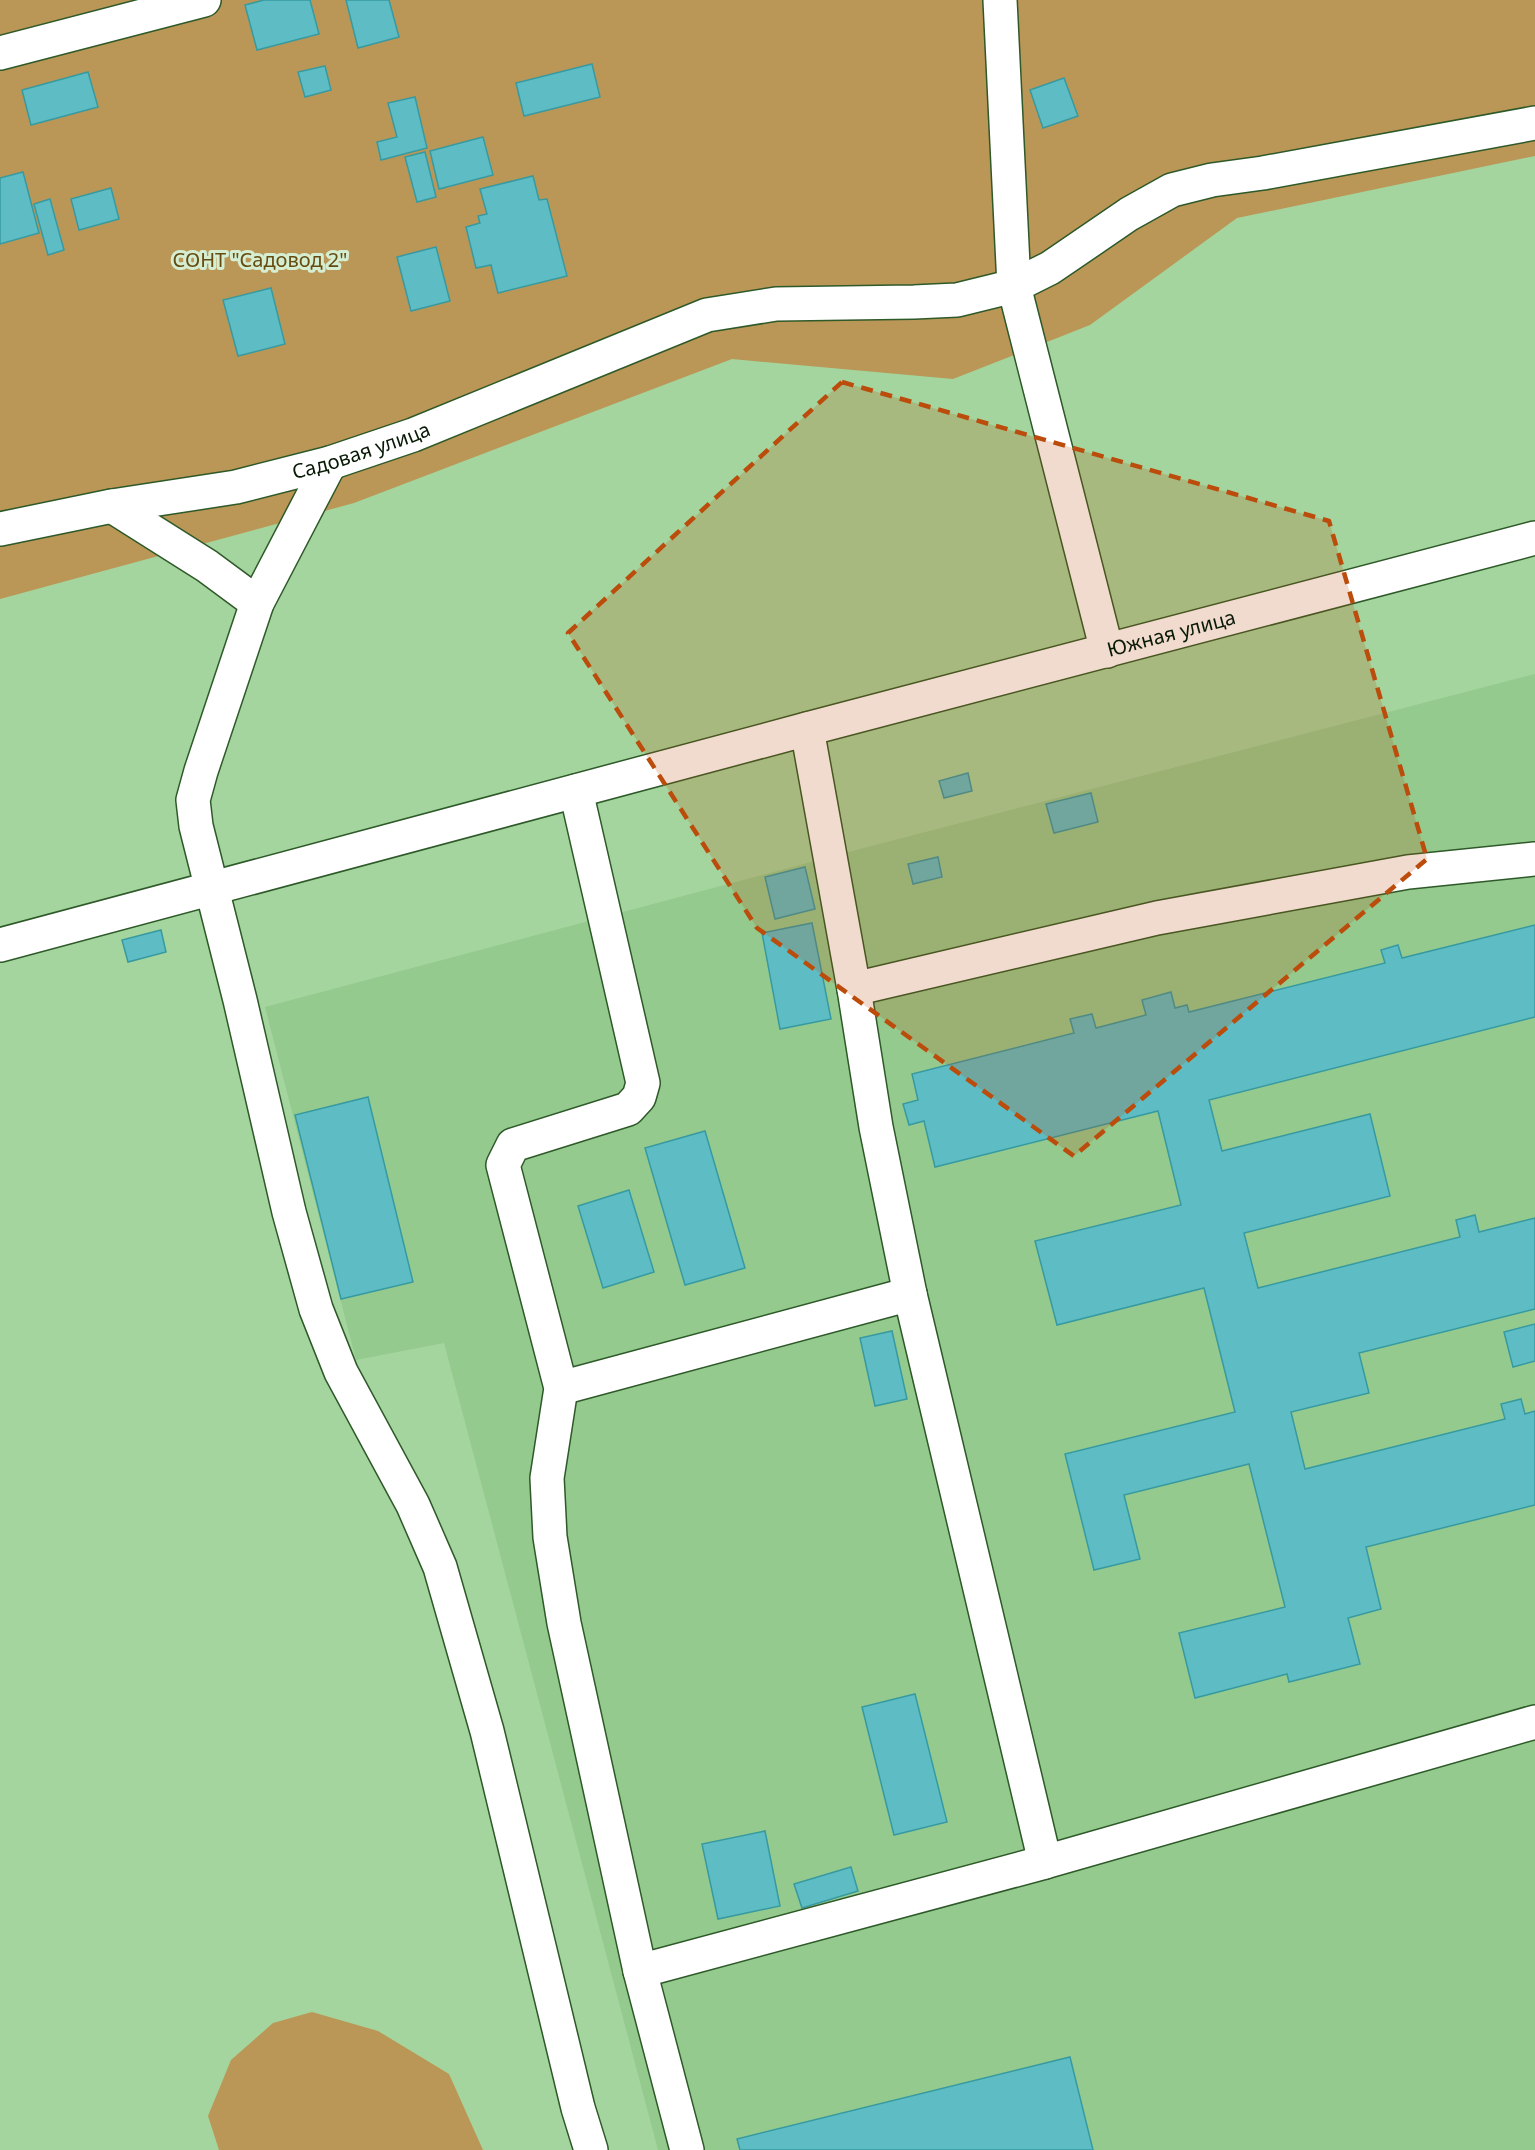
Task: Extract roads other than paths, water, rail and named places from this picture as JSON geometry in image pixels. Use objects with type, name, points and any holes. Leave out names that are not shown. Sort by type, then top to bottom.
[{"type":"street","points":[[0,53],[204,0]]},
{"type":"street","points":[[1000,0],[1014,286],[1107,651]]},
{"type":"street","name":"Садовая улица","points":[[0,529],[112,506],[236,487],[330,463],[412,435],[708,315],[776,304],[957,300],[1014,286],[1050,268],[1128,214],[1172,190],[1212,180],[1263,173],[1535,123]]},
{"type":"street","points":[[330,463],[257,603],[193,800],[196,826],[213,888],[289,1212],[316,1309],[341,1372],[413,1505],[440,1567],[487,1731],[591,2150]]},
{"type":"street","points":[[112,506],[207,566],[257,603]]},
{"type":"street","name":"Южная улица","points":[[0,945],[807,729],[1535,538]]},
{"type":"street","points":[[807,729],[854,989],[876,1127],[910,1294],[1046,1862]]},
{"type":"street","points":[[576,791],[643,1083],[639,1098],[628,1109],[513,1145],[503,1165],[561,1388],[547,1478],[550,1537],[564,1623],[640,1971],[687,2150]]},
{"type":"street","points":[[854,989],[1157,918],[1408,872],[1535,859]]},
{"type":"street","points":[[561,1388],[910,1294]]},
{"type":"street","points":[[640,1971],[1046,1862],[1535,1722]]},
{"type":"park label","name":"СОНТ \"Садовод 2\"","points":[[260,260]]}]
